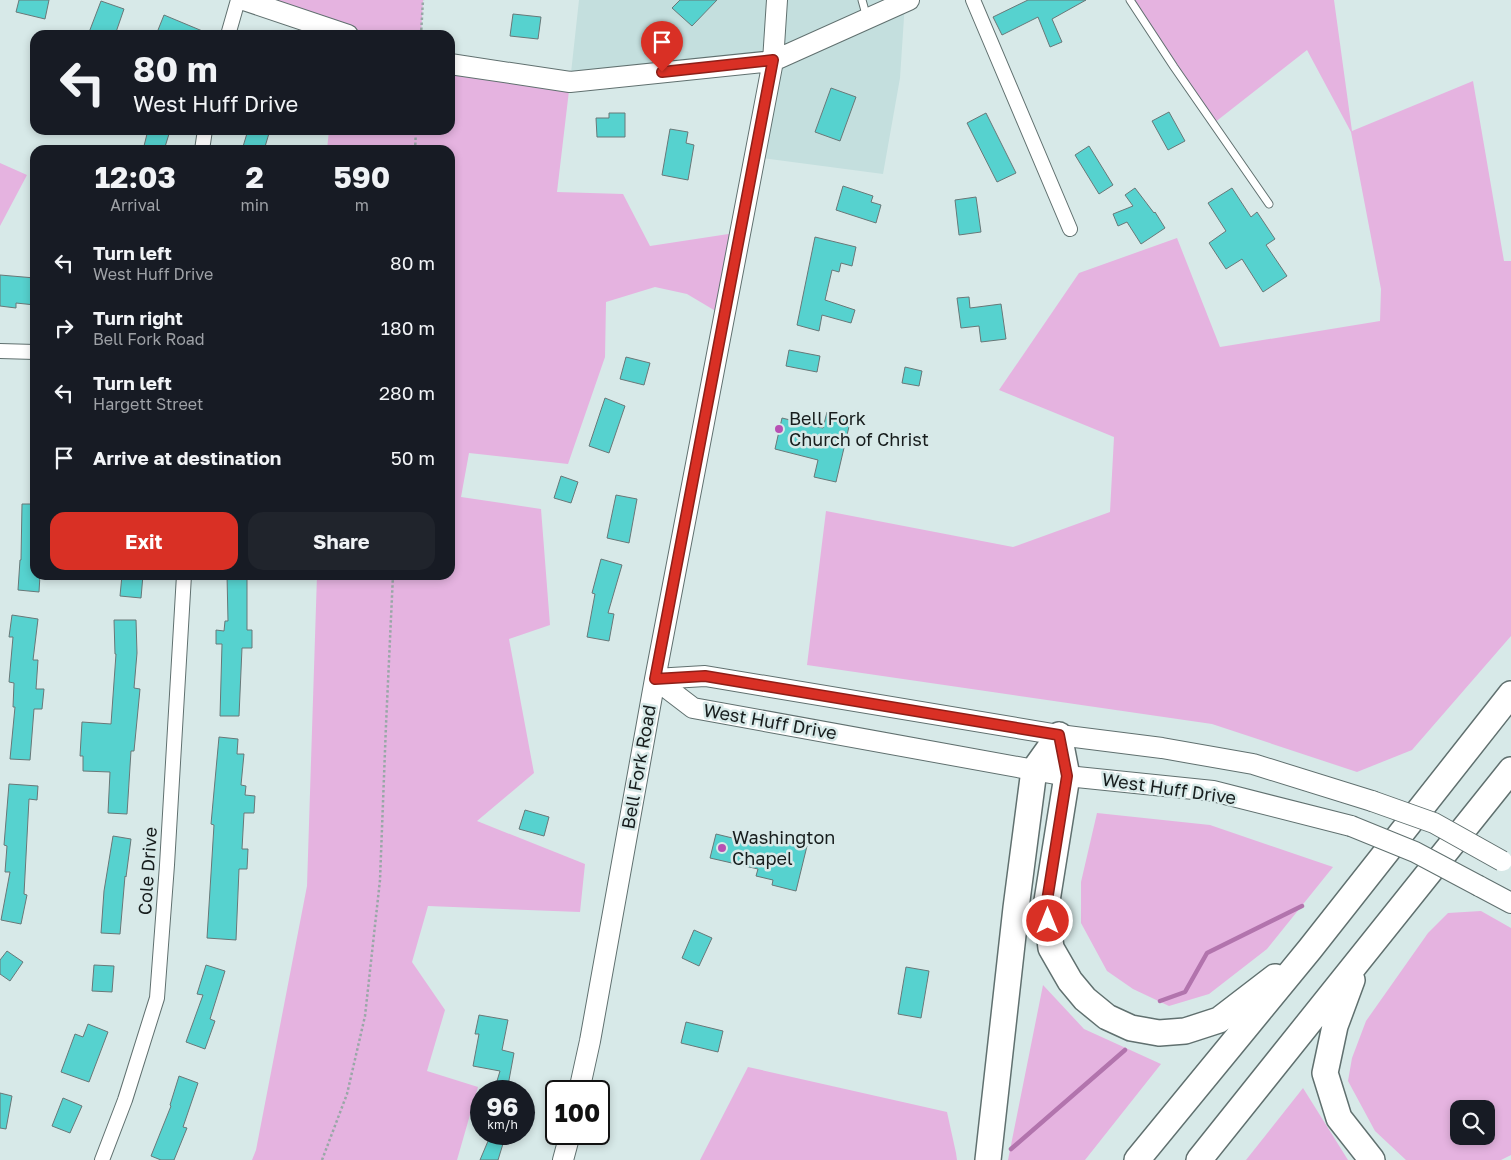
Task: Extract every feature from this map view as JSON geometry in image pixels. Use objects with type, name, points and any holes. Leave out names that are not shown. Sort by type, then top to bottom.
[{"type":"highway","points":[[1137,1160],[1310,949],[1511,694]]},
{"type":"highway","points":[[988,1160],[1016,908],[1034,770],[1059,735]]},
{"type":"highway","points":[[1059,735],[1067,776],[1046,907],[1051,948],[1070,981],[1085,999],[1107,1017],[1131,1028],[1159,1033],[1185,1031],[1219,1020],[1310,949]]},
{"type":"highway","points":[[1199,1160],[1511,770]]},
{"type":"highway","points":[[1358,961],[1335,1026],[1325,1073],[1339,1118],[1372,1160]]},
{"type":"main road","points":[[244,0],[333,30]]},
{"type":"main road","name":"Bell Fork Road","points":[[581,1080],[655,679],[773,60],[777,0]]},
{"type":"main road","points":[[455,65],[570,82],[773,60],[864,9],[909,0]]},
{"type":"main road","name":"West Huff Drive","points":[[655,679],[705,676],[1059,735],[1162,748],[1252,764],[1372,801],[1434,824],[1506,863]]},
{"type":"main road","name":"West Huff Drive","points":[[655,679],[694,708],[1067,776],[1213,791],[1351,826],[1416,852],[1511,903]]},
{"type":"main road","points":[[563,1160],[567,1145]]},
{"type":"street","points":[[229,30],[238,0]]},
{"type":"street","points":[[973,0],[1070,229]]},
{"type":"street","points":[[0,351],[30,352]]},
{"type":"street","name":"Cole Drive","points":[[102,1160],[125,1100],[157,998],[184,580]]},
{"type":"lane","points":[[1130,0],[1269,204]]},
{"type":"path","points":[[421,30],[423,0]]},
{"type":"path","points":[[322,1160],[347,1094],[365,1016],[380,880],[393,580]]},
{"type":"shaded area","points":[[244,0],[423,0],[421,30],[326,30]]},
{"type":"shaded area","points":[[579,0],[909,0],[905,2],[900,78],[883,174],[754,157],[773,61],[570,82]]},
{"type":"shaded area","points":[[1130,0],[1334,0],[1352,131],[1473,81],[1504,261],[1511,261],[1511,636],[1412,750],[1357,772],[1212,724],[807,665],[826,511],[1013,547],[1110,512],[1114,437],[999,390],[1079,273],[1177,238],[1220,347],[1380,321],[1381,289],[1351,132],[1307,50],[1214,123]]},
{"type":"shaded area","points":[[455,65],[570,82],[557,192],[623,194],[650,246],[735,233],[724,316],[687,294],[655,287],[606,302],[605,357],[568,464],[469,453],[461,497],[541,509],[550,625],[509,639],[534,773],[477,821],[585,864],[580,912],[428,906],[412,962],[445,1010],[427,1071],[470,1084],[470,1115],[457,1160],[252,1160],[256,1150],[307,886],[317,580],[455,580],[455,145],[328,145],[328,135],[455,135]]},
{"type":"shaded area","points":[[0,163],[27,175],[0,226]]},
{"type":"shaded area","points":[[1097,813],[1210,825],[1333,867],[1267,949],[1209,994],[1169,1006],[1133,989],[1107,971],[1081,923],[1081,882]]},
{"type":"shaded area","points":[[1481,911],[1511,928],[1511,1155],[1501,1160],[1406,1160],[1375,1131],[1348,1081],[1352,1058],[1366,1021],[1428,933],[1448,913]]},
{"type":"shaded area","points":[[1043,985],[1084,1029],[1161,1064],[1085,1160],[1008,1160]]},
{"type":"shaded area","points":[[748,1067],[947,1112],[957,1160],[700,1160]]},
{"type":"shaded area","points":[[1303,1088],[1348,1160],[1246,1160]]},
{"type":"building","points":[[19,0],[49,0],[45,19],[16,12]]},
{"type":"building","points":[[680,0],[717,0],[692,26],[672,8]]},
{"type":"building","points":[[1028,0],[1086,0],[1052,19],[1062,42],[1050,47],[1038,17],[1002,35],[993,17]]},
{"type":"building","points":[[101,1],[124,9],[117,30],[90,30]]},
{"type":"building","points":[[513,14],[541,17],[538,39],[510,36]]},
{"type":"building","points":[[164,15],[200,30],[158,30]]},
{"type":"building","points":[[831,88],[856,97],[840,141],[815,132]]},
{"type":"building","points":[[1169,112],[1185,141],[1168,150],[1152,121]]},
{"type":"building","points":[[609,113],[625,113],[625,137],[597,137],[596,118],[609,118]]},
{"type":"building","points":[[986,113],[1016,173],[997,182],[967,123]]},
{"type":"building","points":[[670,129],[688,132],[686,143],[694,145],[688,180],[662,175]]},
{"type":"building","points":[[147,135],[169,135],[166,145],[144,145]]},
{"type":"building","points":[[246,135],[268,135],[266,145],[244,145]]},
{"type":"building","points":[[1089,146],[1113,185],[1099,194],[1075,155]]},
{"type":"building","points":[[843,186],[873,196],[871,202],[881,205],[876,223],[836,210]]},
{"type":"building","points":[[1135,188],[1155,212],[1165,228],[1141,244],[1127,222],[1118,226],[1113,214],[1133,206],[1125,195]]},
{"type":"building","points":[[1232,188],[1251,217],[1257,212],[1275,239],[1266,245],[1287,276],[1263,292],[1242,259],[1226,269],[1209,243],[1226,231],[1208,203]]},
{"type":"building","points":[[976,197],[981,232],[959,235],[955,200]]},
{"type":"building","points":[[815,237],[856,247],[852,266],[841,263],[839,272],[832,270],[825,300],[855,310],[851,323],[822,315],[819,331],[797,325]]},
{"type":"building","points":[[0,275],[30,278],[30,304],[16,303],[16,308],[0,306]]},
{"type":"building","points":[[969,297],[970,308],[1001,304],[1006,339],[981,342],[979,326],[961,328],[957,298]]},
{"type":"building","points":[[789,350],[820,356],[817,372],[786,366]]},
{"type":"building","points":[[626,357],[650,363],[644,385],[620,379]]},
{"type":"building","points":[[905,367],[922,371],[919,386],[902,383]]},
{"type":"building","points":[[605,398],[625,406],[609,453],[589,446]]},
{"type":"building","points":[[827,412],[851,418],[836,482],[814,477],[818,460],[775,449],[782,418],[823,428]]},
{"type":"building","points":[[561,476],[578,482],[571,503],[554,498]]},
{"type":"building","points":[[616,495],[637,499],[629,543],[607,538]]},
{"type":"building","points":[[22,504],[30,504],[30,580],[40,580],[39,592],[18,590],[21,560]]},
{"type":"building","points":[[601,559],[622,565],[608,613],[614,614],[609,641],[587,637],[595,594],[592,593]]},
{"type":"building","points":[[122,580],[143,580],[141,598],[120,596]]},
{"type":"building","points":[[227,580],[247,580],[247,630],[252,630],[252,648],[242,648],[239,716],[220,716],[222,644],[216,644],[216,630],[224,631],[225,621],[228,621]]},
{"type":"building","points":[[12,615],[38,619],[33,660],[38,660],[36,689],[44,689],[42,709],[34,709],[30,760],[10,759],[15,707],[13,707],[14,683],[9,682],[13,637],[9,637]]},
{"type":"building","points":[[114,620],[136,620],[137,653],[134,688],[140,689],[134,751],[131,751],[127,814],[108,813],[110,772],[83,771],[83,756],[80,756],[82,722],[111,724],[116,654]]},
{"type":"building","points":[[219,737],[238,739],[237,754],[244,754],[241,785],[246,786],[245,795],[255,796],[254,813],[244,813],[242,849],[248,849],[247,869],[239,869],[236,940],[207,938],[214,825],[211,824]]},
{"type":"building","points":[[9,784],[38,786],[37,800],[29,799],[24,894],[27,895],[21,924],[1,920],[10,872],[5,872],[7,846],[4,845]]},
{"type":"building","points":[[525,810],[549,817],[544,836],[519,829]]},
{"type":"building","points":[[716,834],[761,845],[763,836],[807,846],[796,891],[772,885],[773,880],[756,876],[758,869],[710,858]]},
{"type":"building","points":[[113,836],[131,839],[125,876],[120,934],[101,933],[104,891]]},
{"type":"building","points":[[694,930],[712,938],[699,966],[682,958]]},
{"type":"building","points":[[7,951],[23,962],[10,981],[0,974],[0,960]]},
{"type":"building","points":[[94,965],[114,966],[112,992],[92,991]]},
{"type":"building","points":[[206,965],[225,971],[210,1019],[215,1021],[205,1049],[186,1042],[203,995],[197,994]]},
{"type":"building","points":[[906,967],[929,971],[921,1018],[898,1014]]},
{"type":"building","points":[[479,1015],[508,1020],[502,1050],[514,1053],[509,1080],[497,1080],[500,1071],[473,1066],[479,1034],[475,1034]]},
{"type":"building","points":[[686,1022],[723,1031],[718,1052],[681,1043]]},
{"type":"building","points":[[88,1024],[108,1032],[89,1082],[61,1072],[75,1034],[83,1037]]},
{"type":"building","points":[[179,1076],[198,1083],[183,1127],[187,1128],[174,1160],[161,1160],[151,1156],[171,1106]]},
{"type":"building","points":[[0,1093],[12,1096],[6,1129],[0,1128]]},
{"type":"building","points":[[63,1098],[82,1106],[70,1133],[52,1126]]},
{"type":"building","points":[[486,1145],[503,1145],[498,1160],[480,1160]]},
{"type":"waterway","points":[[1160,1001],[1185,992],[1207,953],[1302,906]]},
{"type":"waterway","points":[[1011,1149],[1125,1050]]},
{"type":"place","name":"Bell Fork Church of Christ","points":[[779,429]]},
{"type":"place","name":"Washington Chapel","points":[[722,848]]},
{"type":"route","points":[[662,72],[773,60],[655,679],[705,676],[1059,735],[1067,776],[1046,907],[1048,921]]}]
